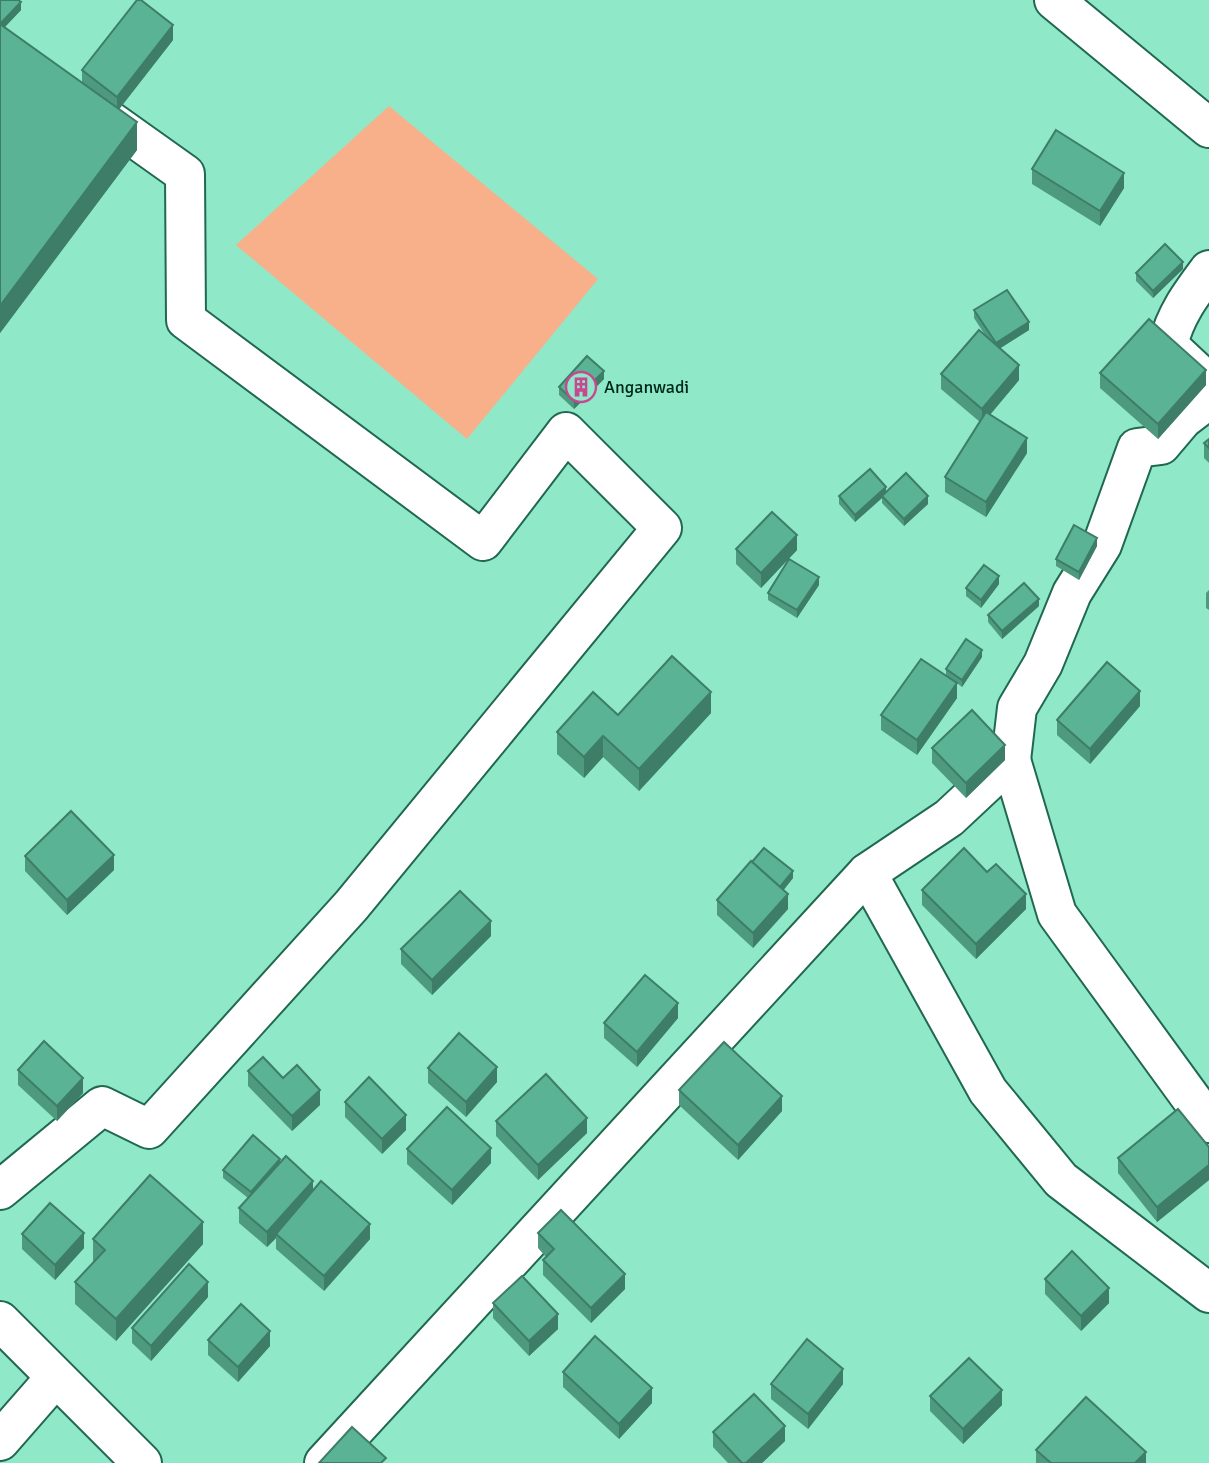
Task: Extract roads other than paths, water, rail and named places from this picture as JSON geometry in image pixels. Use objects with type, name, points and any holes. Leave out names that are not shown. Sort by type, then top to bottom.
[{"type":"street","points":[[1054,0],[1209,128]]},
{"type":"street","points":[[0,1190],[102,1105],[149,1129],[351,906],[662,528],[566,432],[483,541],[472,533],[186,320],[185,174],[65,88]]},
{"type":"street","points":[[1209,270],[1182,307],[1173,325],[1168,345],[1209,383]]},
{"type":"street","points":[[1209,400],[1183,419],[1161,445],[1137,448],[1102,545],[1072,593],[1043,664],[1017,708],[1010,760],[1057,914],[1209,1123]]},
{"type":"street","points":[[324,1463],[867,873],[949,818],[1010,760]]},
{"type":"street","points":[[867,873],[988,1091],[1061,1180],[1209,1293]]},
{"type":"street","points":[[0,1321],[142,1463]]},
{"type":"street","points":[[0,1441],[55,1378]]},
{"type":"place","name":"Anganwadi","points":[[581,387]]}]
